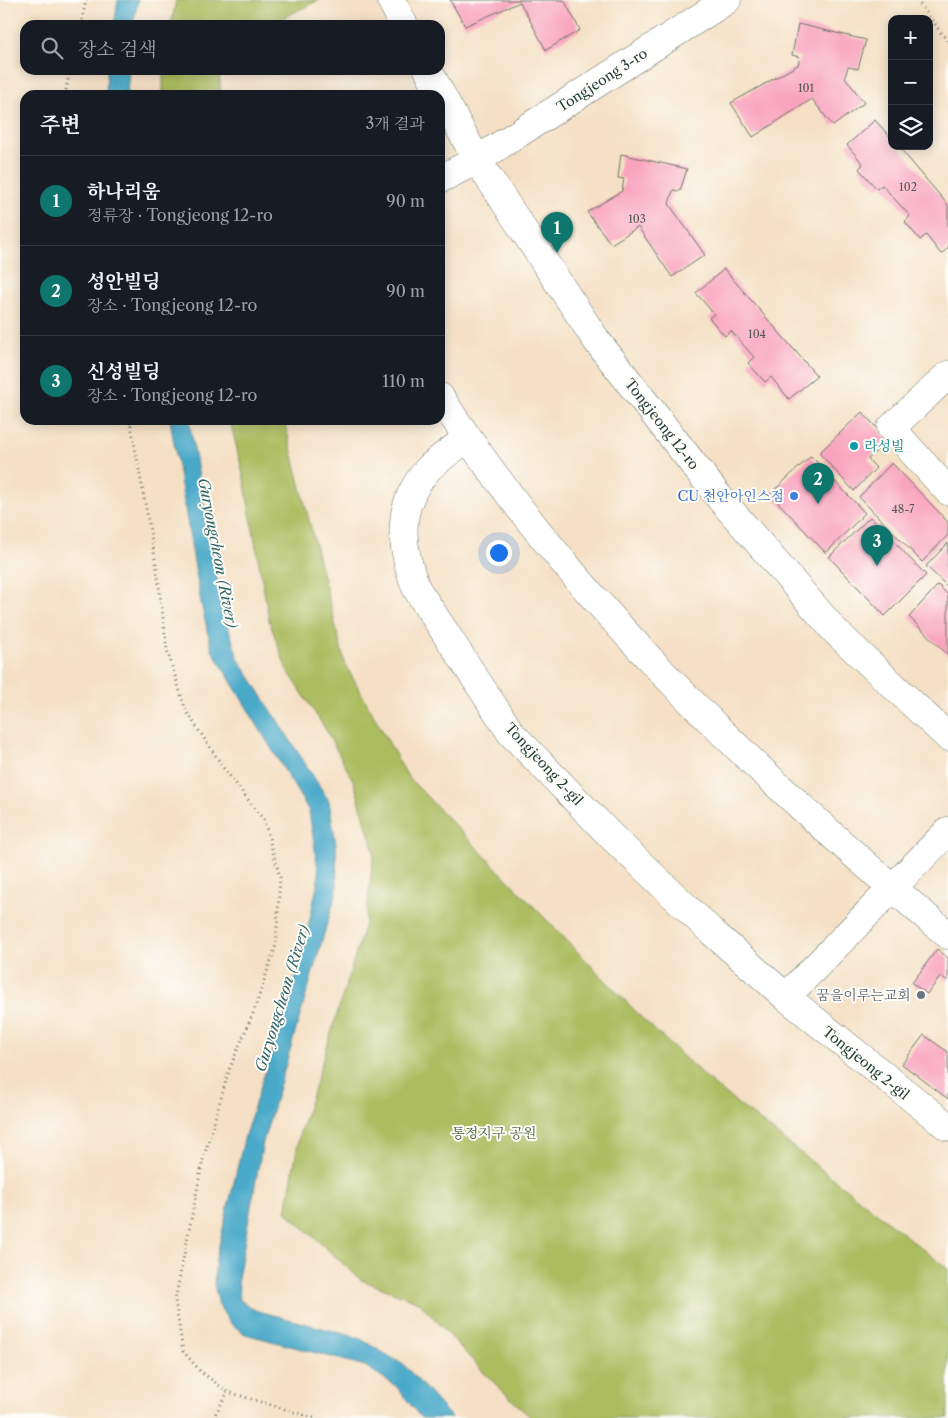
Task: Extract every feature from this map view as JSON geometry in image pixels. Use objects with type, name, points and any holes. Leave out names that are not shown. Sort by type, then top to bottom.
[{"type":"street","points":[[391,0],[401,20]]},
{"type":"street","name":"Tongjeong 3-ro","points":[[445,176],[477,160],[727,0]]},
{"type":"street","name":"Tongjeong 12-ro","points":[[431,75],[439,90]]},
{"type":"street","name":"Tongjeong 12-ro","points":[[445,101],[477,160],[597,341],[719,497],[835,631],[948,737]]},
{"type":"street","points":[[948,375],[891,428],[948,492]]},
{"type":"street","points":[[445,404],[468,438],[585,588],[676,687],[779,786],[893,889],[948,935]]},
{"type":"street","name":"Tongjeong 2-gil","points":[[468,438],[429,468],[408,496],[402,529],[406,561],[416,588],[511,733],[611,836],[711,931],[786,997],[948,1127]]},
{"type":"street","points":[[786,997],[893,889],[948,830]]},
{"type":"path","points":[[82,20],[86,0]]},
{"type":"path","points":[[917,0],[948,42]]},
{"type":"path","points":[[66,90],[69,75]]},
{"type":"path","points":[[131,425],[157,569],[167,650],[186,711],[225,770],[264,820],[280,877],[276,945],[254,1011],[229,1070],[203,1160],[175,1300],[183,1351],[201,1372],[228,1392],[314,1418]]},
{"type":"path","points":[[213,1418],[228,1392]]},
{"type":"green space","points":[[176,0],[319,0],[279,20],[172,20]]},
{"type":"green space","points":[[163,75],[219,75],[221,90],[163,90]]},
{"type":"green space","name":"통정지구 공원","points":[[231,425],[285,425],[345,664],[408,777],[644,1020],[714,1085],[948,1269],[948,1418],[531,1418],[485,1374],[419,1302],[361,1280],[286,1212],[299,1136],[365,924],[374,852],[354,782],[326,730],[286,668],[269,620],[244,479]]},
{"type":"water","points":[[118,0],[138,0],[134,20],[115,20]]},
{"type":"water","points":[[107,75],[129,75],[127,90],[106,90]]},
{"type":"water","points":[[171,425],[190,425],[222,607],[238,658],[329,801],[336,844],[337,890],[263,1142],[238,1278],[240,1300],[255,1310],[359,1338],[404,1365],[452,1418],[421,1418],[396,1386],[365,1366],[245,1334],[229,1322],[219,1305],[214,1284],[216,1258],[245,1135],[302,957],[319,875],[309,811],[212,650],[201,603]]},
{"type":"building","points":[[450,0],[564,0],[580,30],[546,50],[520,2],[465,26]]},
{"type":"building","points":[[798,24],[866,40],[858,69],[848,67],[845,77],[864,103],[833,126],[812,99],[753,137],[731,103],[798,65],[800,57],[792,55]]},
{"type":"building","points":[[875,120],[888,135],[888,150],[901,150],[948,205],[948,248],[941,254],[926,235],[920,240],[905,222],[910,216],[882,185],[877,189],[859,169],[863,164],[847,145]]},
{"type":"building","points":[[621,154],[687,169],[680,191],[673,190],[669,204],[705,255],[672,277],[638,227],[611,244],[587,212],[622,191],[624,179],[618,178]]},
{"type":"building","points":[[724,269],[817,376],[789,399],[771,377],[765,382],[748,363],[754,357],[731,331],[725,336],[709,318],[714,314],[696,293]]},
{"type":"building","name":"라성빌","points":[[862,412],[888,440],[868,459],[876,468],[854,491],[819,453]]},
{"type":"building","points":[[811,456],[865,513],[826,553],[770,494]]},
{"type":"building","points":[[892,463],[948,522],[948,535],[922,562],[859,497]]},
{"type":"building","points":[[870,517],[926,575],[885,616],[829,557]]},
{"type":"building","points":[[948,543],[948,587],[926,566]]},
{"type":"building","points":[[938,585],[948,595],[948,655],[909,617]]},
{"type":"building","points":[[937,949],[948,958],[948,981],[941,976],[927,994],[912,983]]},
{"type":"building","points":[[924,1035],[948,1052],[948,1099],[902,1064]]},
{"type":"place","name":"하나리움","points":[[557,253]]},
{"type":"place","name":"라성빌","points":[[854,446]]},
{"type":"place","name":"CU 천안아인스점","points":[[794,496]]},
{"type":"place","name":"성안빌딩","points":[[818,504]]},
{"type":"place","name":"신성빌딩","points":[[877,566]]},
{"type":"place","name":"꿈을이루는교회","points":[[921,995]]},
{"type":"water label","name":"Guryongcheon (River)","points":[[218,553]]},
{"type":"water label","name":"Guryongcheon (River)","points":[[282,998]]}]
